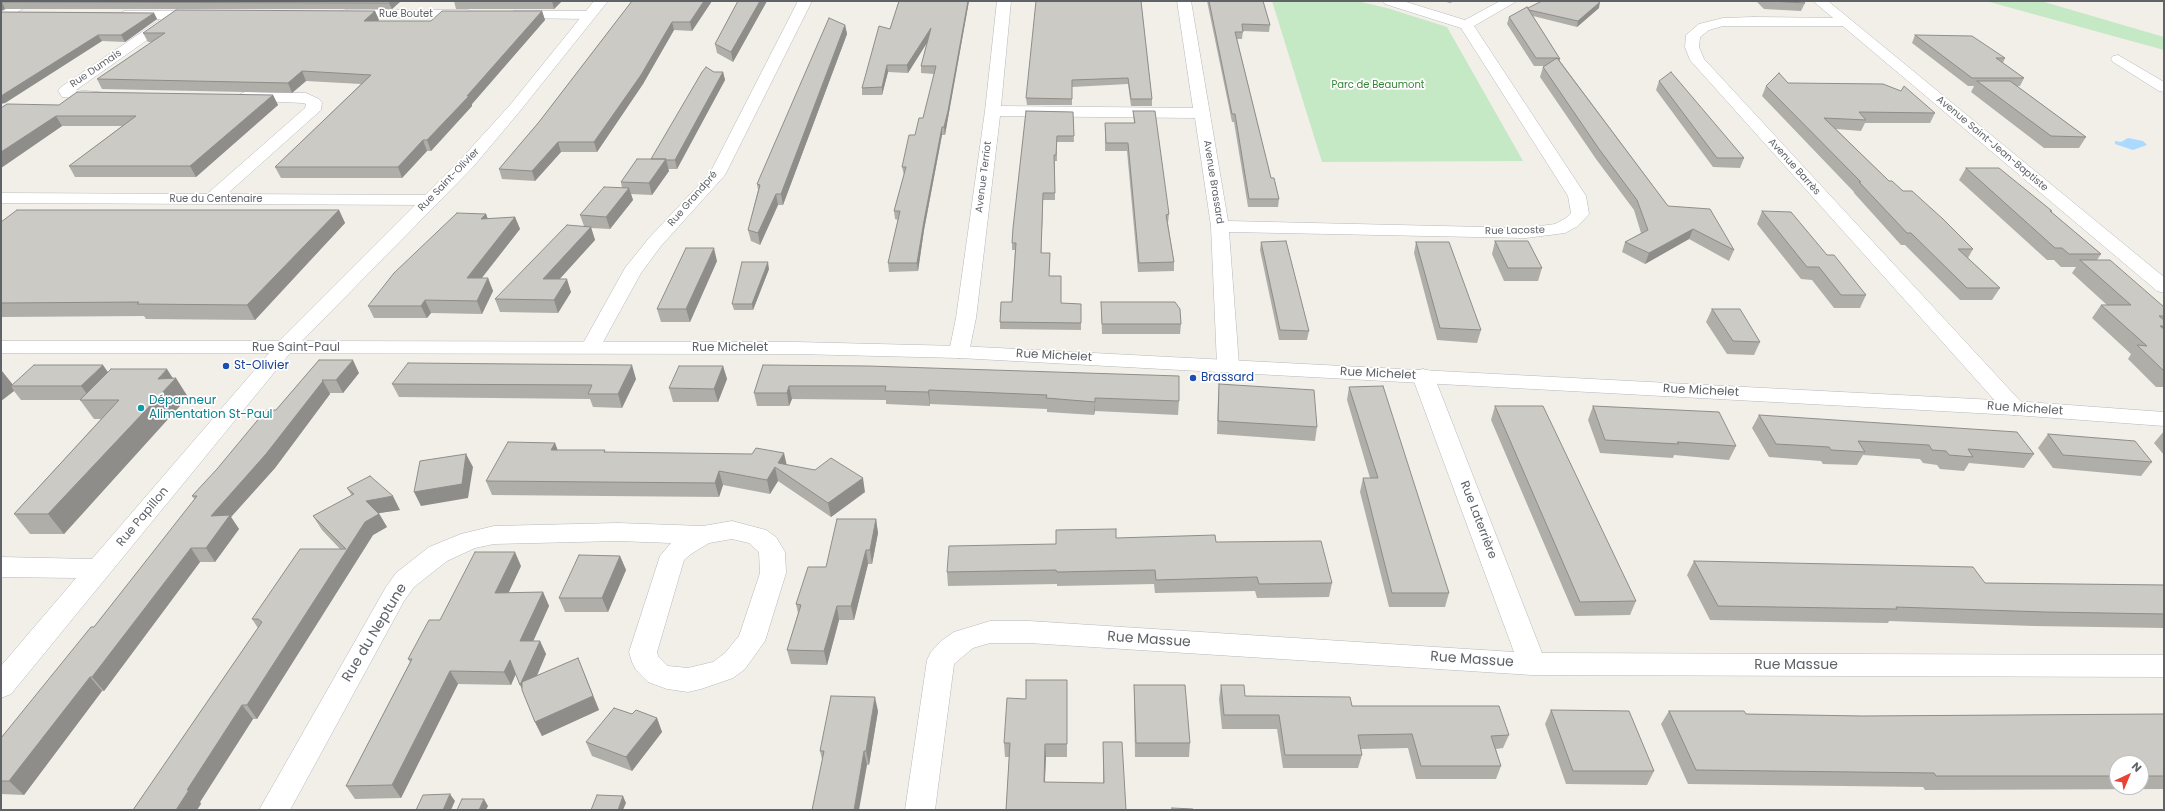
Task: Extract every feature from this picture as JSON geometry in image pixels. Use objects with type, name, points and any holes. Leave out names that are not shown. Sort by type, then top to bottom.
[{"type":"street","points":[[419,14],[433,1]]},
{"type":"street","name":"Rue Saint-Olivier","points":[[284,348],[466,164],[515,108],[601,1]]},
{"type":"street","name":"Rue Grandpré","points":[[591,347],[632,272],[655,242],[717,175],[805,1]]},
{"type":"street","name":"Avenue Terriot","points":[[959,352],[966,318],[993,111],[1004,1]]},
{"type":"street","name":"Avenue Brassard","points":[[1184,1],[1220,226],[1228,365]]},
{"type":"street","points":[[1390,1],[1466,25],[1510,1]]},
{"type":"street","name":"Avenue Saint-Jean-Baptiste","points":[[1820,1],[2164,286]]},
{"type":"street","points":[[4,16],[30,8]]},
{"type":"street","name":"Rue Boutet","points":[[333,14],[482,15]]},
{"type":"street","points":[[114,15],[208,15]]},
{"type":"street","name":"Rue Dumais","points":[[116,96],[67,94],[66,90],[176,15]]},
{"type":"street","points":[[498,15],[589,16]]},
{"type":"street","name":"Avenue Barrès","points":[[1846,22],[1753,20],[1724,22],[1704,27],[1693,35],[1692,47],[1697,60],[2014,408]]},
{"type":"street","name":"Rue Lacoste","points":[[1220,226],[1526,233],[1559,229],[1572,222],[1580,214],[1577,196],[1466,25]]},
{"type":"street","points":[[2118,59],[2164,88]]},
{"type":"street","points":[[211,199],[312,110],[314,102],[306,98],[233,97]]},
{"type":"street","points":[[993,111],[1202,114]]},
{"type":"street","name":"Rue du Centenaire","points":[[1,198],[431,200]]},
{"type":"street","name":"Rue Saint-Paul","points":[[1,347],[591,347]]},
{"type":"street","name":"Rue Michelet","points":[[591,347],[796,348],[959,352],[1228,365],[2014,408],[2164,419]]},
{"type":"street","name":"Rue Papillon","points":[[1,686],[284,348]]},
{"type":"street","name":"Rue Laterrière","points":[[1423,376],[1532,664]]},
{"type":"street","name":"Rue du Neptune","points":[[274,810],[395,594],[410,576],[438,554],[470,540],[494,535],[618,532],[703,535],[732,530],[757,536],[767,543],[772,552],[773,573],[751,641],[735,661],[722,670],[701,678],[688,680],[667,678],[650,667],[643,652],[673,556],[687,544],[703,535]]},
{"type":"street","points":[[1,567],[99,569]]},
{"type":"street","name":"Rue Massue","points":[[920,810],[941,660],[951,649],[964,640],[990,632],[1029,632],[1532,664],[2164,666]]},
{"type":"green space","name":"Parc de Beaumont","points":[[1272,1],[1357,1],[1387,8],[1447,27],[1523,161],[1322,162]]},
{"type":"green space","points":[[1986,1],[2041,1],[2164,37],[2164,50]]},
{"type":"water","points":[[2128,138],[2143,141],[2147,145],[2133,150],[2115,144],[2115,141],[2121,142]]},
{"type":"building","points":[[1,1],[391,1],[389,3]]},
{"type":"building","points":[[632,1],[704,1],[690,22],[672,22],[641,75],[594,142],[558,142],[532,171],[499,169],[539,122]]},
{"type":"building","points":[[738,1],[760,1],[731,52],[715,44]]},
{"type":"building","points":[[899,1],[968,1],[948,111],[944,127],[942,127],[917,263],[888,263],[900,211],[894,211],[906,167],[902,167],[909,135],[915,135],[919,118],[923,118],[936,66],[921,66],[931,28],[907,65],[887,65],[882,87],[862,88],[879,26],[890,29]]},
{"type":"building","points":[[1036,1],[1141,1],[1152,99],[1131,99],[1128,78],[1072,80],[1072,99],[1026,98]]},
{"type":"building","points":[[1209,1],[1263,1],[1270,25],[1242,24],[1243,32],[1235,32],[1271,178],[1274,178],[1279,199],[1249,199],[1235,114],[1232,114]]},
{"type":"building","points":[[1542,1],[1600,2],[1578,21],[1529,10],[1528,8]]},
{"type":"building","points":[[1771,1],[1803,1],[1805,3]]},
{"type":"building","points":[[1527,7],[1560,59],[1536,58],[1509,17]]},
{"type":"building","points":[[176,10],[375,11],[364,21],[431,21],[442,11],[542,11],[467,96],[469,96],[427,140],[423,140],[398,167],[275,167],[371,75],[302,71],[288,83],[97,79],[165,33],[143,33]]},
{"type":"building","points":[[1,12],[154,13],[121,35],[98,35],[1,96]]},
{"type":"building","points":[[829,18],[845,25],[781,194],[776,194],[758,233],[748,230],[760,185],[757,184]]},
{"type":"building","points":[[1915,35],[1972,36],[2005,58],[1996,58],[2024,78],[1972,78]]},
{"type":"building","points":[[1557,58],[1668,206],[1710,209],[1734,250],[1693,229],[1649,253],[1625,242],[1648,230],[1637,200],[1599,149],[1543,67]]},
{"type":"building","points":[[706,67],[714,72],[723,72],[675,160],[651,159],[702,72]]},
{"type":"building","points":[[1671,72],[1744,158],[1717,158],[1659,81]]},
{"type":"building","points":[[1779,73],[1788,83],[1883,84],[1901,91],[1904,86],[1935,113],[1859,112],[1866,120],[1824,118],[1889,181],[1892,181],[1903,191],[1912,191],[1943,219],[1973,249],[1958,249],[2000,288],[1967,288],[1911,233],[1907,233],[1859,182],[1861,182],[1766,86]]},
{"type":"building","points":[[1977,81],[2010,81],[2086,137],[2051,136]]},
{"type":"building","points":[[77,92],[273,95],[190,166],[69,166],[136,116],[56,116],[1,152],[1,108],[7,104],[59,105]]},
{"type":"building","points":[[1026,111],[1073,112],[1074,136],[1057,136],[1056,155],[1054,155],[1055,193],[1043,193],[1041,253],[1050,253],[1049,276],[1061,276],[1061,303],[1081,304],[1081,323],[1000,322],[1001,302],[1012,302],[1016,243],[1012,243],[1013,228]]},
{"type":"building","points":[[1133,111],[1155,111],[1169,214],[1166,215],[1174,262],[1139,263],[1128,143],[1106,143],[1105,123],[1135,123]]},
{"type":"building","points":[[637,159],[666,159],[649,183],[621,182]]},
{"type":"building","points":[[1966,168],[1999,168],[2052,211],[2050,211],[2101,254],[2069,254],[2062,248],[2055,248]]},
{"type":"building","points":[[604,187],[629,188],[606,217],[580,215]]},
{"type":"building","points":[[17,210],[339,210],[247,305],[137,304],[139,302],[1,303],[1,222]]},
{"type":"building","points":[[1762,211],[1791,212],[1827,255],[1834,255],[1866,295],[1841,295],[1819,267],[1807,267]]},
{"type":"building","points":[[457,213],[486,214],[481,219],[515,217],[467,278],[488,278],[477,301],[425,300],[421,306],[368,306],[394,273]]},
{"type":"building","points":[[567,225],[591,227],[543,279],[567,279],[554,300],[495,299]]},
{"type":"building","points":[[1286,241],[1309,331],[1280,330],[1261,242]]},
{"type":"building","points":[[1495,241],[1528,241],[1542,268],[1508,268]]},
{"type":"building","points":[[1416,242],[1449,242],[1481,330],[1440,328]]},
{"type":"building","points":[[686,248],[714,248],[686,309],[657,309]]},
{"type":"building","points":[[2080,260],[2110,260],[2164,307],[2164,316],[2159,316],[2164,320],[2164,326],[2160,326],[2164,329],[2164,371],[2137,345],[2147,346],[2101,305],[2131,305]]},
{"type":"building","points":[[742,262],[768,262],[752,304],[732,304]]},
{"type":"building","points":[[1101,302],[1175,302],[1180,309],[1181,324],[1102,324]]},
{"type":"building","points":[[1712,309],[1740,309],[1760,342],[1733,341]]},
{"type":"building","points":[[319,360],[353,360],[336,380],[322,380],[323,381],[266,454],[211,516],[230,515],[206,548],[191,548],[92,677],[90,677],[9,781],[1,781],[1,738],[91,627],[94,627],[197,496],[192,496],[217,469],[266,410],[276,410]]},
{"type":"building","points":[[408,363],[632,365],[618,394],[588,394],[592,385],[392,384]]},
{"type":"building","points":[[34,365],[103,365],[81,386],[11,386]]},
{"type":"building","points":[[763,365],[868,366],[1179,376],[1179,401],[1095,398],[1095,402],[1046,398],[1047,395],[929,390],[928,392],[885,391],[886,386],[789,386],[787,393],[754,393]]},
{"type":"building","points":[[679,366],[723,366],[714,389],[669,388]]},
{"type":"building","points":[[111,369],[167,369],[158,379],[176,378],[48,514],[14,514],[119,400],[80,400]]},
{"type":"building","points":[[1219,384],[1314,390],[1317,427],[1218,421]]},
{"type":"building","points":[[1383,386],[1449,593],[1392,593],[1363,478],[1378,478],[1349,387]]},
{"type":"building","points":[[1495,406],[1543,406],[1636,601],[1580,602]]},
{"type":"building","points":[[1593,406],[1719,412],[1736,446],[1677,442],[1679,444],[1605,440]]},
{"type":"building","points":[[1759,415],[2017,432],[2034,454],[1968,449],[1973,457],[1949,455],[1946,451],[1932,450],[1929,445],[1858,441],[1865,452],[1831,450],[1829,447],[1776,444]]},
{"type":"building","points":[[2048,434],[2135,441],[2152,462],[2063,455]]},
{"type":"building","points":[[508,442],[555,443],[551,450],[605,450],[604,452],[752,454],[756,448],[784,453],[778,463],[815,470],[831,458],[863,478],[828,503],[775,467],[767,480],[719,471],[715,483],[486,481]]},
{"type":"building","points":[[466,454],[462,484],[414,492],[420,461]]},
{"type":"building","points":[[370,476],[393,496],[366,501],[379,514],[365,522],[247,705],[242,705],[187,790],[189,790],[176,810],[133,810],[262,622],[258,619],[252,619],[300,549],[346,549],[313,516],[354,494],[347,488]]},
{"type":"building","points":[[837,519],[876,519],[870,550],[866,550],[851,606],[837,606],[824,651],[787,650],[801,605],[796,604],[808,567],[826,567]]},
{"type":"building","points":[[1116,529],[1116,538],[1215,535],[1216,542],[1321,541],[1332,583],[1259,584],[1257,577],[1156,580],[1155,570],[947,572],[949,546],[1056,544],[1056,530]]},
{"type":"building","points":[[475,552],[515,552],[495,593],[543,592],[520,641],[540,641],[520,685],[510,660],[504,672],[450,671],[392,785],[346,786],[412,659],[408,659],[429,620],[440,620]]},
{"type":"building","points":[[579,555],[620,556],[602,598],[559,598]]},
{"type":"building","points":[[1694,561],[1973,567],[1985,583],[2164,585],[2164,614],[1896,607],[1897,609],[1718,606]]},
{"type":"building","points":[[578,658],[593,696],[535,722],[522,690],[522,682]]},
{"type":"building","points":[[1026,680],[1067,680],[1067,744],[1045,744],[1044,782],[1104,783],[1103,742],[1122,742],[1126,810],[1006,810],[1010,743],[1004,743],[1007,698],[1026,699]]},
{"type":"building","points":[[1134,685],[1185,685],[1190,743],[1136,743]]},
{"type":"building","points":[[1221,685],[1244,685],[1245,696],[1350,697],[1352,706],[1499,706],[1509,735],[1491,736],[1501,766],[1421,766],[1412,734],[1358,735],[1362,755],[1285,755],[1279,715],[1224,715]]},
{"type":"building","points":[[831,696],[875,697],[854,810],[812,810],[824,751],[820,751]]},
{"type":"building","points":[[614,708],[632,714],[636,710],[657,718],[626,757],[586,742]]},
{"type":"building","points":[[1551,710],[1629,711],[1654,771],[1573,771]]},
{"type":"building","points":[[1669,711],[1744,711],[1746,714],[1862,716],[2164,714],[2164,776],[2149,776],[2149,755],[2109,755],[2109,776],[1936,776],[1934,773],[1696,770]]},
{"type":"building","points":[[450,794],[443,810],[416,810],[423,795]]},
{"type":"building","points":[[597,795],[623,796],[618,810],[591,810]]},
{"type":"building","points":[[462,799],[484,799],[479,810],[457,810]]},
{"type":"building","points":[[1172,808],[1193,809],[1193,810],[1172,810]]},
{"type":"place","name":"St-Olivier","points":[[226,366]]},
{"type":"place","name":"Brassard","points":[[1193,378]]},
{"type":"place","name":"Dépanneur Alimentation St-Paul","points":[[141,408]]}]
